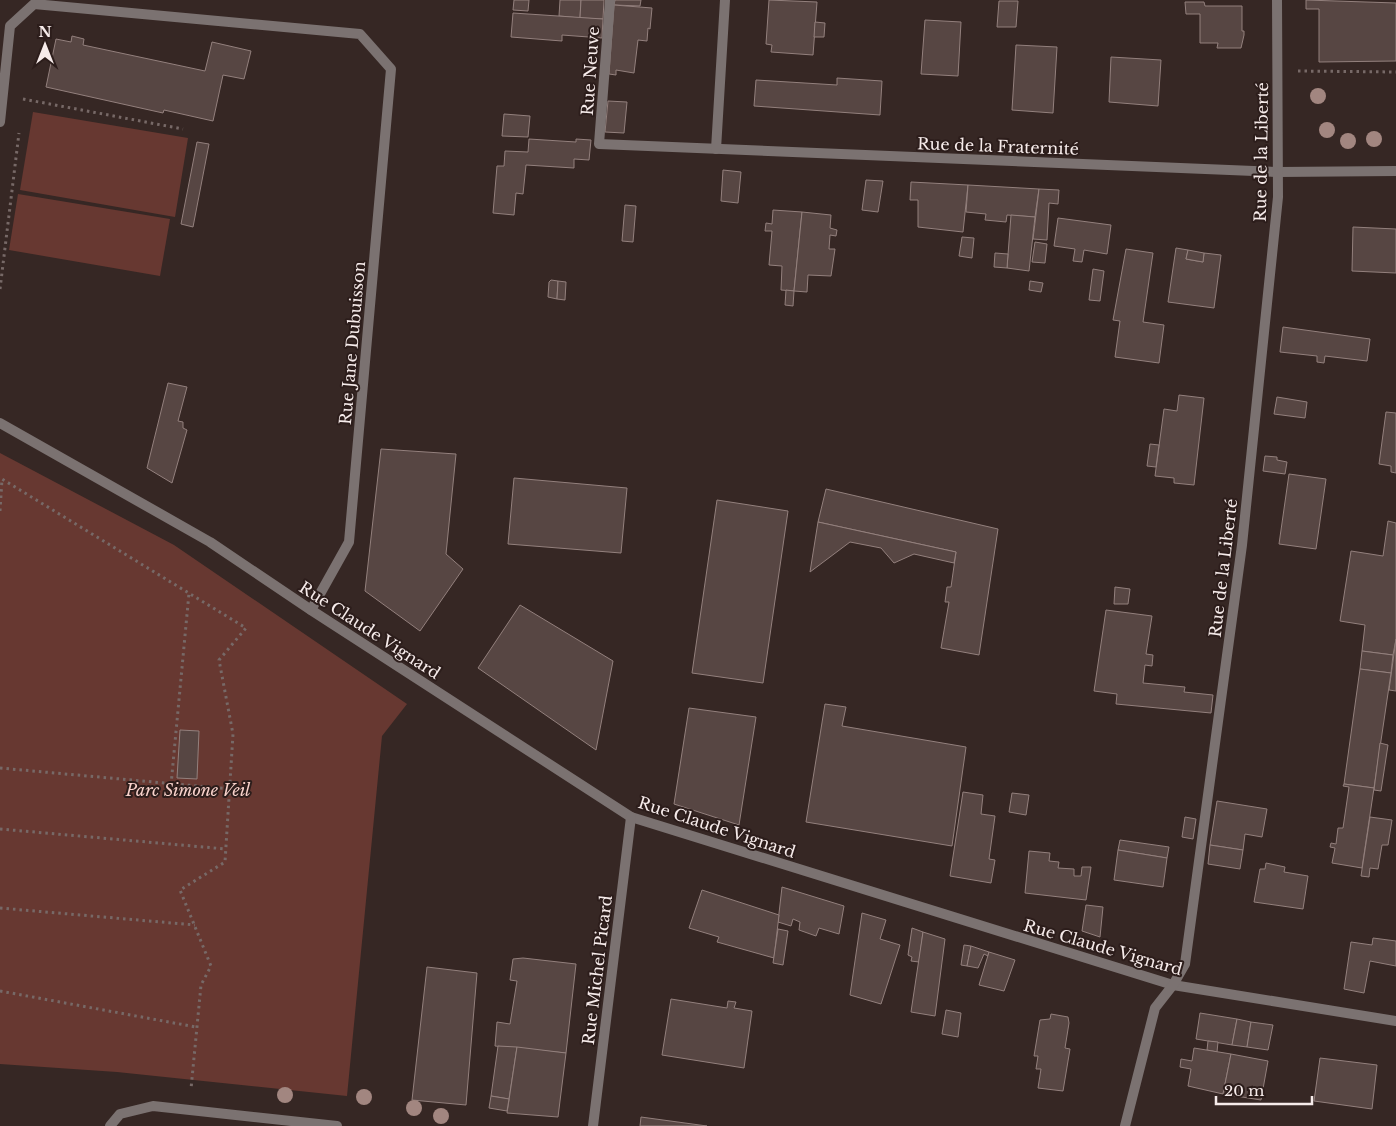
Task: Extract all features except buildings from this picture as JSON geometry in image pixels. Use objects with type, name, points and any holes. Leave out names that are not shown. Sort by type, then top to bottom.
[{"type":"street","name":"Rue Neuve","points":[[599,144],[610,0]]},
{"type":"street","points":[[716,149],[725,0]]},
{"type":"street","name":"Rue de la Liberté","points":[[1125,1126],[1155,1008],[1185,964],[1242,545],[1278,197],[1277,0]]},
{"type":"street","name":"Rue Jane Dubuisson","points":[[0,122],[10,26],[34,4],[360,34],[392,69],[349,542],[311,610]]},
{"type":"street","name":"Rue de la Fraternité","points":[[599,144],[1279,172],[1396,172]]},
{"type":"street","name":"Rue Claude Vignard","points":[[0,424],[210,542],[311,610],[631,817],[1173,984],[1396,1021]]},
{"type":"street","name":"Rue Michel Picard","points":[[593,1126],[631,817]]},
{"type":"street","points":[[110,1126],[120,1114],[153,1106],[337,1126]]},
{"type":"path","points":[[1298,71],[1396,72]]},
{"type":"path","points":[[22,108],[23,99],[183,129]]},
{"type":"path","points":[[0,289],[20,127]]},
{"type":"path","points":[[0,511],[2,479],[246,628],[219,660],[233,734],[225,862],[180,890],[211,966],[200,985],[188,1110]]},
{"type":"path","points":[[171,784],[189,593]]},
{"type":"path","points":[[0,768],[230,789]]},
{"type":"path","points":[[0,830],[226,849]]},
{"type":"path","points":[[0,908],[194,925]]},
{"type":"path","points":[[0,991],[196,1027]]},
{"type":"green space","points":[[33,112],[188,138],[175,217],[20,190]]},
{"type":"green space","points":[[18,194],[170,219],[160,276],[9,250]]},
{"type":"green space","name":"Parc Simone Veil","points":[[0,453],[174,545],[407,704],[382,736],[347,1096],[117,1072],[0,1064]]}]
